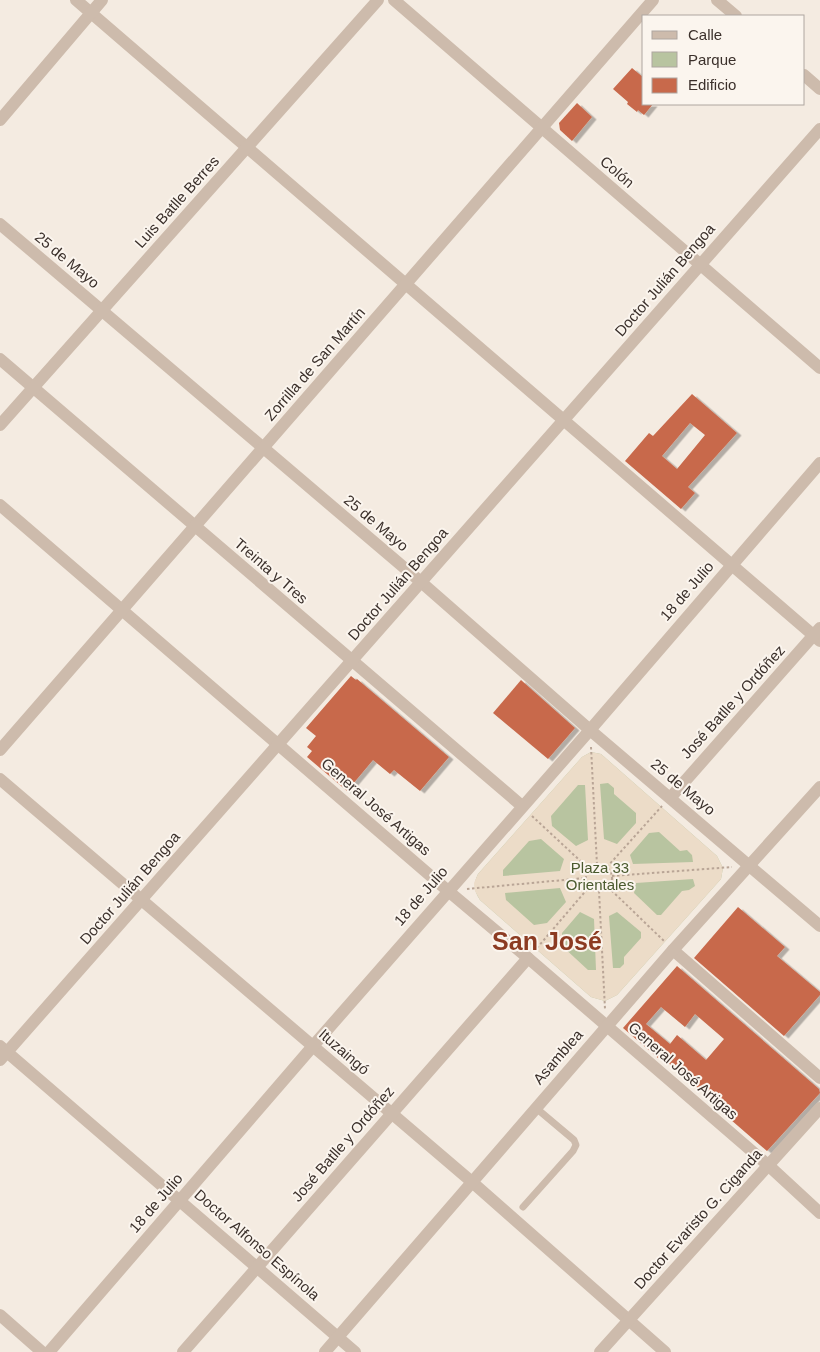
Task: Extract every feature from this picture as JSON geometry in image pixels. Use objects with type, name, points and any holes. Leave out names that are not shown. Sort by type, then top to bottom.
[{"type":"street","points":[[76,0],[731,564],[818,635]]},
{"type":"street","points":[[0,120],[102,0]]},
{"type":"street","name":"Luis Batlle Berres","points":[[0,425],[378,0]]},
{"type":"street","name":"Colón","points":[[394,0],[820,368]]},
{"type":"street","name":"Zorrilla de San Martín","points":[[0,750],[653,0]]},
{"type":"street","points":[[717,0],[735,15]]},
{"type":"street","points":[[805,76],[820,90]]},
{"type":"street","name":"Doctor Julián Bengoa","points":[[2,1053],[141,901],[820,129]]},
{"type":"street","name":"25 de Mayo","points":[[0,224],[421,582],[590,730],[671,797],[820,926]]},
{"type":"street","name":"Treinta y Tres","points":[[0,359],[522,806]]},
{"type":"street","name":"18 de Julio","points":[[49,1352],[312,1046],[590,730],[731,564],[820,463]]},
{"type":"street","name":"General José Artigas","points":[[0,505],[121,611],[279,744],[768,1165],[820,1213]]},
{"type":"street","name":"José Batlle y Ordóñez","points":[[671,797],[818,635]]},
{"type":"street","name":"Ituzaingó","points":[[0,779],[472,1182],[665,1352]]},
{"type":"street","name":"Asamblea","points":[[325,1352],[606,1026],[820,787]]},
{"type":"street","points":[[673,950],[820,1078]]},
{"type":"street","name":"José Batlle y Ordóñez","points":[[183,1352],[528,958]]},
{"type":"street","name":"Doctor Alfonso Espínola","points":[[2,1053],[180,1200],[355,1352]]},
{"type":"street","name":"Doctor Evaristo G. Ciganda","points":[[600,1352],[820,1108]]},
{"type":"street","points":[[0,1315],[42,1352]]},
{"type":"lane","points":[[523,1207],[574,1151],[576,1145],[574,1140],[536,1108]]},
{"type":"path","points":[[590,730],[597,865]]},
{"type":"path","points":[[607,867],[671,797]]},
{"type":"path","points":[[522,806],[589,869]]},
{"type":"path","points":[[597,865],[607,867],[612,876],[608,887],[598,891],[589,887],[585,878],[589,869],[597,865]]},
{"type":"path","points":[[612,876],[750,865]]},
{"type":"path","points":[[467,889],[585,878]]},
{"type":"path","points":[[528,958],[589,887]]},
{"type":"path","points":[[608,887],[673,950]]},
{"type":"path","points":[[598,891],[606,1026]]},
{"type":"green space","name":"Plaza 33 Orientales","points":[[591,752],[601,754],[717,856],[723,868],[721,879],[617,995],[605,1001],[591,997],[480,900],[476,894],[475,887],[478,874],[582,757]]},
{"type":"shaded area","name":"Plaza 33 Orientales","points":[[591,752],[601,754],[717,856],[723,868],[721,879],[617,995],[605,1001],[591,997],[480,900],[475,891],[474,883],[478,874],[582,757]],"holes":[[[608,783],[614,788],[614,794],[636,813],[636,823],[617,844],[604,839],[600,784]],[[578,785],[585,785],[588,840],[576,846],[552,826],[551,816]],[[659,832],[680,851],[687,850],[692,855],[693,862],[633,864],[630,855],[649,833]],[[541,839],[564,859],[560,871],[503,876],[503,870],[529,841]],[[693,879],[695,886],[689,890],[682,891],[661,915],[657,915],[634,893],[636,883]],[[560,888],[566,902],[547,923],[534,925],[506,900],[505,893]],[[580,912],[594,919],[596,970],[588,970],[562,946],[562,933]],[[617,912],[641,932],[641,938],[624,957],[624,964],[620,968],[613,968],[609,916]]]},
{"type":"building","points":[[632,68],[642,76],[642,105],[652,105],[644,115],[627,104],[628,102],[613,89]]},
{"type":"building","points":[[577,103],[592,117],[572,141],[560,130],[559,123]]},
{"type":"building","points":[[692,394],[737,433],[688,487],[695,493],[681,509],[625,461],[649,433],[653,436]],"holes":[[[690,423],[705,435],[677,469],[662,456]]]},
{"type":"building","points":[[351,676],[357,679],[449,757],[420,791],[394,770],[390,774],[373,760],[347,791],[307,757],[312,751],[307,747],[316,736],[306,728]]},
{"type":"building","points":[[521,680],[575,728],[548,759],[493,713]]},
{"type":"building","points":[[738,907],[785,947],[777,956],[820,992],[820,995],[784,1036],[694,958]]},
{"type":"building","points":[[677,966],[819,1089],[820,1093],[767,1151],[723,1113],[725,1111],[660,1056],[658,1058],[623,1028]],"holes":[[[661,1007],[685,1027],[695,1014],[724,1039],[706,1060],[677,1035],[670,1044],[646,1024]]]},
{"type":"district","name":"San José","points":[[547,941]]}]
